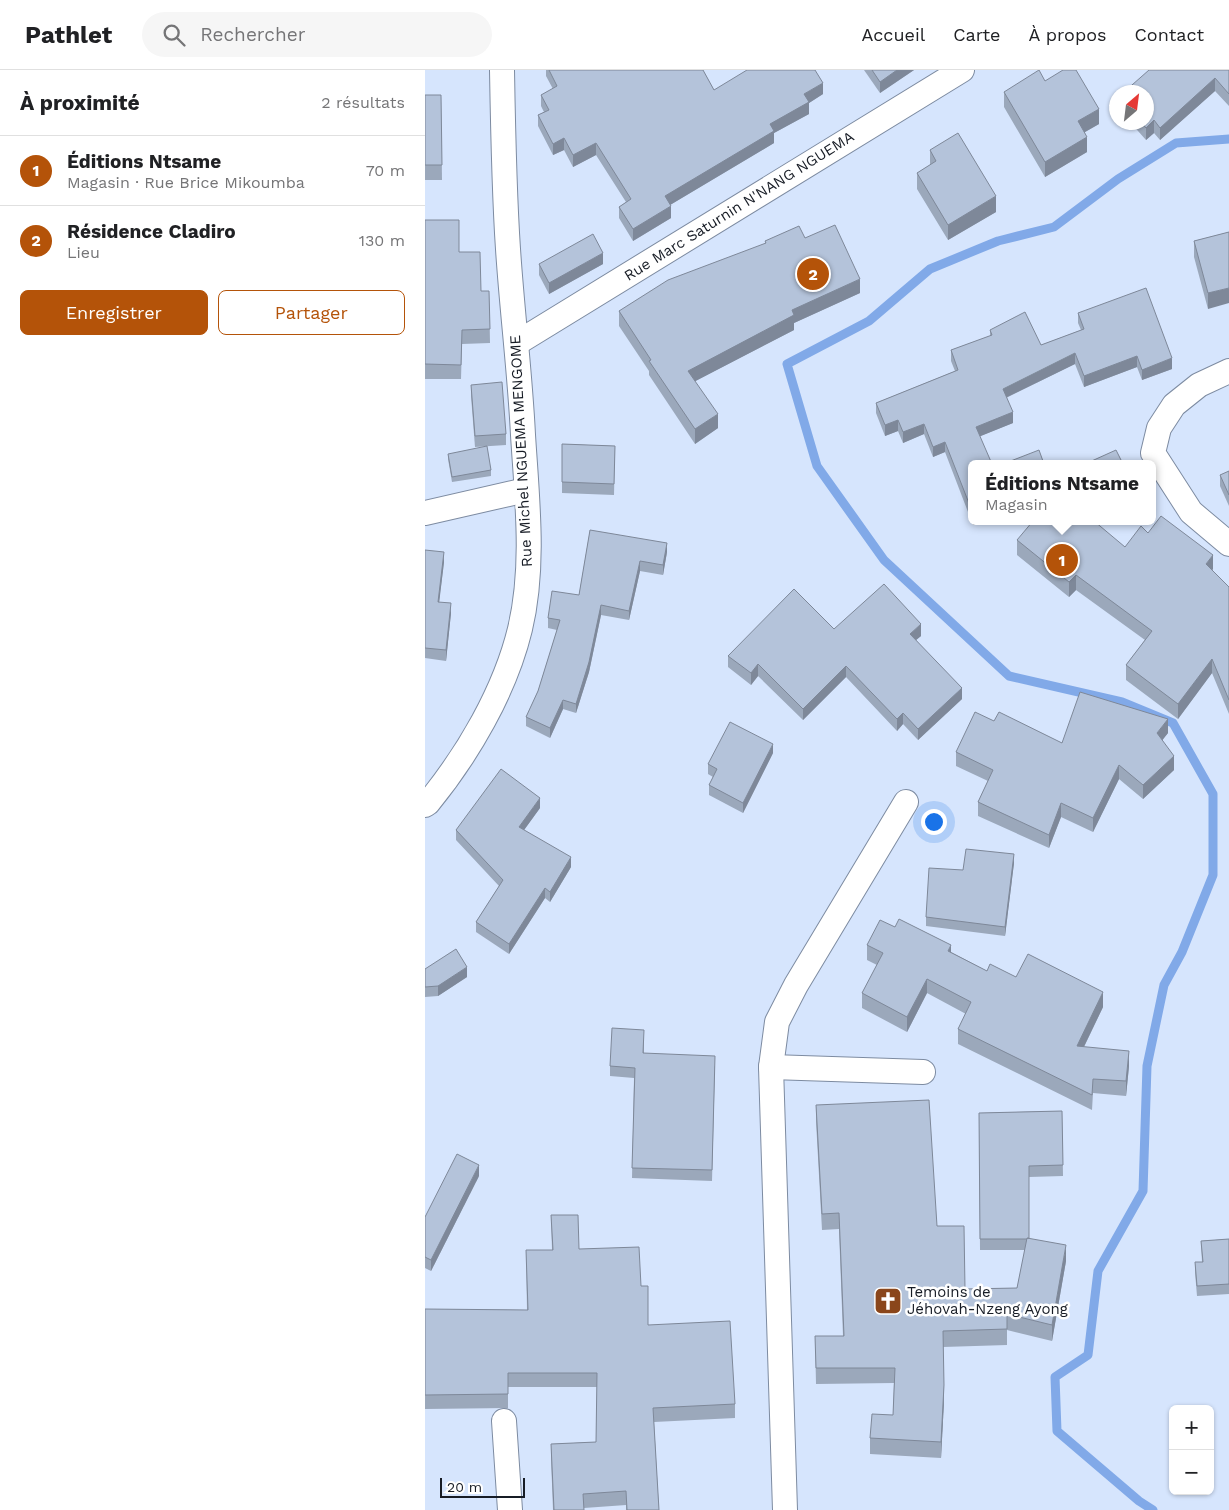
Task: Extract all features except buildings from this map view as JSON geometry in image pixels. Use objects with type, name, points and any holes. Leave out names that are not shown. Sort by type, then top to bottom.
[{"type":"street","name":"Rue Michel NGUEMA MENGOME","points":[[425,805],[428,804],[446,781],[471,743],[506,673],[520,629],[527,586],[526,490],[517,343],[508,248],[503,70]]},
{"type":"street","name":"Rue Marc Saturnin N'NANG NGUEMA","points":[[517,343],[962,70]]},
{"type":"street","points":[[1229,371],[1199,385],[1174,405],[1159,428],[1153,453],[1191,512],[1229,544]]},
{"type":"street","points":[[425,513],[526,490]]},
{"type":"street","points":[[785,1510],[771,1067],[777,1022],[796,985],[906,802]]},
{"type":"street","points":[[771,1067],[923,1072]]},
{"type":"street","points":[[503,1421],[510,1510]]},
{"type":"waterway","points":[[1153,1510],[1139,1501],[1057,1431],[1055,1377],[1088,1355],[1098,1271],[1143,1191],[1147,1066],[1164,985],[1182,952],[1213,875],[1213,794],[1173,723],[1122,702],[1009,676],[884,560],[817,466],[787,364],[869,321],[930,269],[998,241],[1054,227],[1118,179],[1176,143],[1229,139]]},
{"type":"place","name":"Résidence Cladiro","points":[[813,274]]},
{"type":"place","name":"Éditions Ntsame","points":[[1062,560]]},
{"type":"place","name":"Temoins de Jéhovah-Nzeng Ayong","points":[[888,1301]]}]
